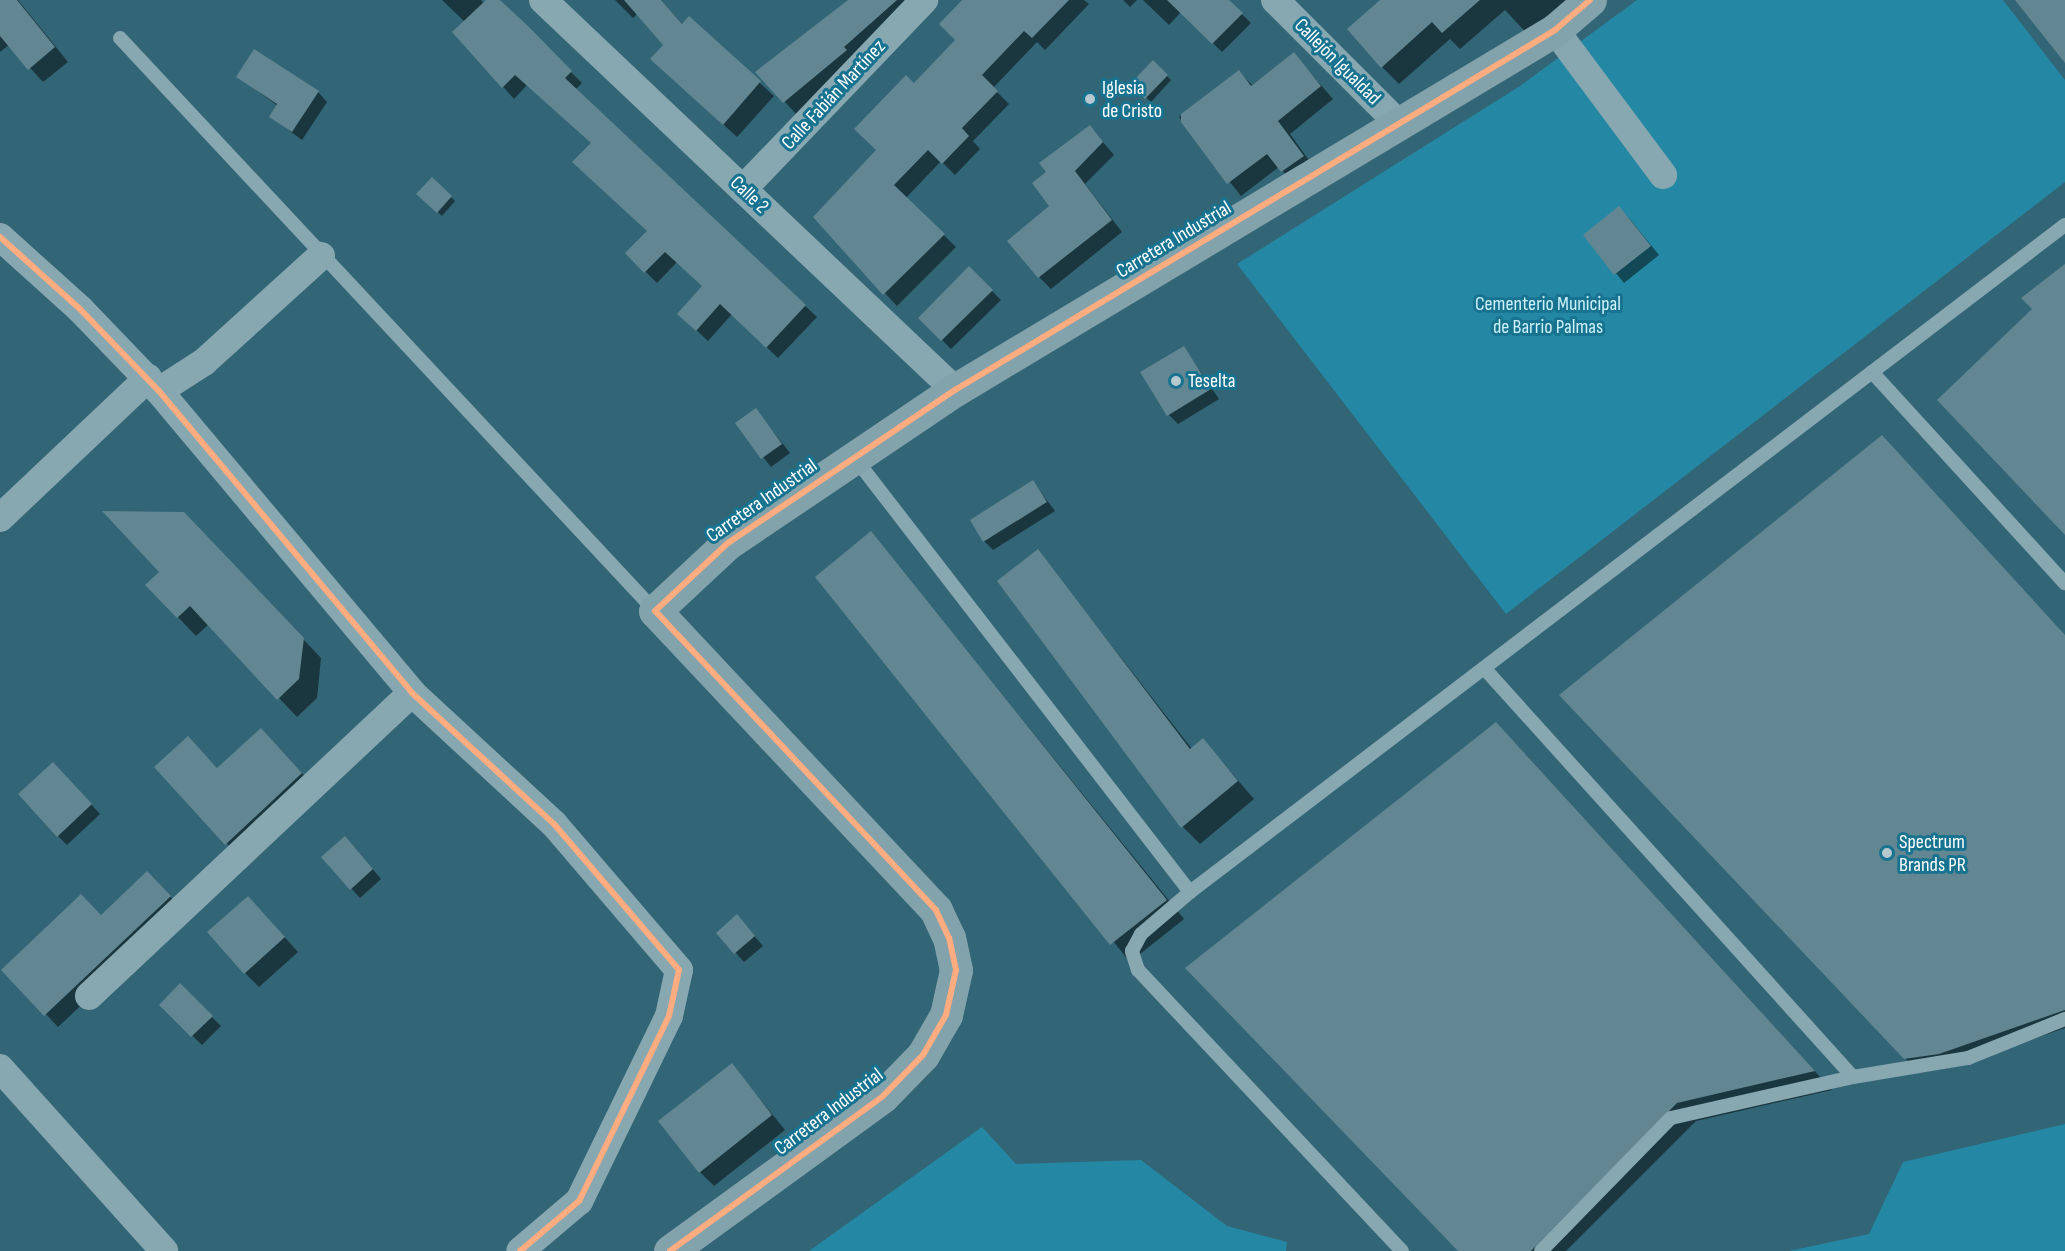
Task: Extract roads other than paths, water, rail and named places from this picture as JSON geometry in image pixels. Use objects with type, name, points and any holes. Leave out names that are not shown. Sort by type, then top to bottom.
[{"type":"street","name":"Calle 2","points":[[543,0],[955,390]]},
{"type":"street","name":"Calle Fabián Martínez","points":[[743,189],[924,0]]},
{"type":"street","name":"Callejón Igualdad","points":[[1275,0],[1400,125]]},
{"type":"street","name":"Carretera Industrial","points":[[670,1251],[883,1096],[923,1055],[940,1025],[956,970],[949,938],[936,910],[655,611],[728,543],[955,390],[1555,30],[1590,0]]},
{"type":"street","points":[[1555,30],[1663,175]]},
{"type":"street","points":[[0,237],[80,309],[154,384],[412,693],[554,824],[679,970],[669,1016],[579,1201],[520,1251]]},
{"type":"street","points":[[0,518],[154,384],[204,362],[321,256]]},
{"type":"street","points":[[89,996],[412,693]]},
{"type":"street","points":[[0,1068],[164,1251]]},
{"type":"lane","points":[[120,38],[321,256],[655,611]]},
{"type":"lane","points":[[1402,1251],[1138,970],[1132,951],[1141,934],[1190,892],[2065,225]]},
{"type":"lane","points":[[1872,372],[2065,583]]},
{"type":"lane","points":[[854,457],[1190,892]]},
{"type":"lane","points":[[1484,668],[1853,1077]]},
{"type":"lane","points":[[1542,1251],[1671,1118],[1853,1077],[1968,1058],[2065,1019]]},
{"type":"place","name":"Iglesia de Cristo","points":[[1090,99]]},
{"type":"place","name":"Teselta","points":[[1176,381]]},
{"type":"place","name":"Spectrum Brands PR","points":[[1887,853]]},
{"type":"park label","name":"Cementerio Municipal de Barrio Palmas","points":[[1548,316]]}]
